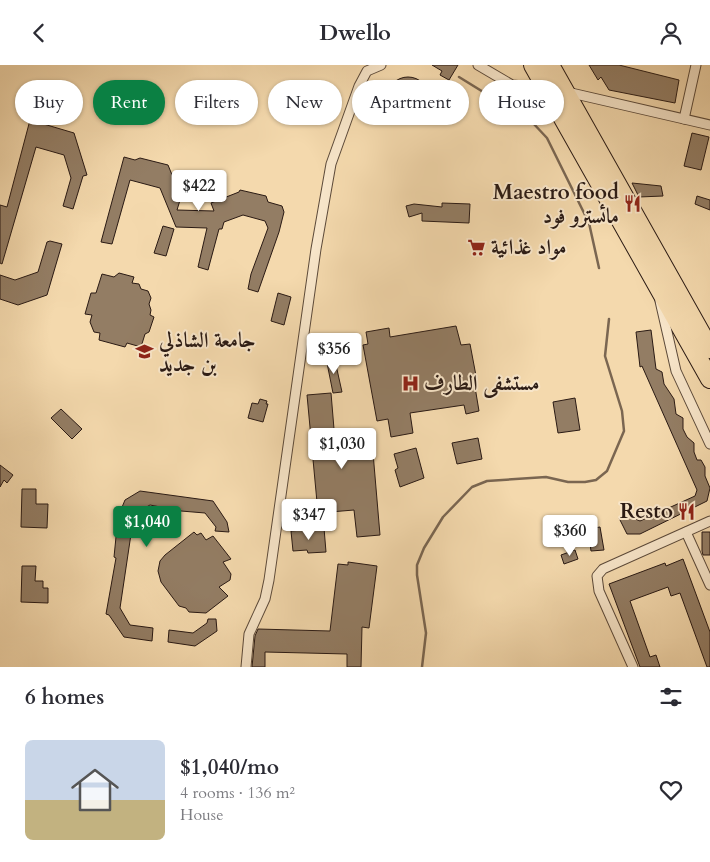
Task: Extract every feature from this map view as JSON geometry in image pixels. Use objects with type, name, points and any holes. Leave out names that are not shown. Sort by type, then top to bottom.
[{"type":"highway","points":[[533,65],[541,80]]},
{"type":"highway","points":[[550,65],[710,349]]},
{"type":"highway","points":[[564,120],[710,379]]},
{"type":"street","points":[[246,667],[249,634],[265,599],[269,580],[316,249],[331,164],[359,86],[367,71],[381,65]]},
{"type":"street","points":[[478,65],[504,80]]},
{"type":"street","points":[[684,119],[696,65]]},
{"type":"street","points":[[565,91],[710,125]]},
{"type":"street","points":[[658,289],[676,371],[710,444]]},
{"type":"street","points":[[633,667],[599,591],[597,577],[604,569],[710,521]]},
{"type":"street","points":[[686,532],[709,581]]},
{"type":"building","points":[[432,65],[458,65],[449,80],[440,75],[442,71]]},
{"type":"building","points":[[589,65],[619,65],[679,80],[675,103],[609,90],[601,77],[598,80]]},
{"type":"building","points":[[408,77],[418,80],[398,80]]},
{"type":"building","points":[[29,125],[47,125],[74,133],[87,175],[83,176],[73,209],[63,206],[71,178],[64,155],[36,147],[2,264],[0,263],[0,205],[7,207]]},
{"type":"building","points":[[692,133],[709,137],[701,170],[684,166]]},
{"type":"building","points":[[124,157],[135,160],[140,158],[168,165],[181,197],[177,210],[214,211],[211,203],[240,190],[266,196],[268,202],[282,206],[284,212],[279,232],[258,292],[248,289],[251,274],[268,228],[265,221],[243,215],[224,222],[222,229],[219,229],[208,270],[198,267],[207,228],[176,227],[160,188],[130,180],[112,244],[101,242]]},
{"type":"building","points":[[632,183],[661,186],[663,196],[639,197]]},
{"type":"building","points":[[697,196],[710,200],[710,210],[695,204]]},
{"type":"building","points":[[442,203],[470,204],[469,223],[422,221],[422,213],[409,217],[406,206],[414,204],[442,207]]},
{"type":"building","points":[[163,226],[174,229],[166,256],[154,253]]},
{"type":"building","points":[[47,242],[62,244],[47,295],[18,305],[0,299],[0,275],[15,280],[38,272]]},
{"type":"building","points":[[119,273],[134,277],[132,283],[139,284],[141,289],[148,291],[151,298],[149,304],[150,315],[154,317],[141,347],[127,343],[125,347],[99,340],[100,333],[94,332],[90,322],[92,315],[85,314],[91,293],[96,293],[102,274],[114,277]]},
{"type":"building","points":[[278,293],[291,297],[284,325],[271,321]]},
{"type":"building","points":[[456,326],[461,345],[470,344],[477,381],[474,381],[479,411],[466,414],[464,405],[410,413],[413,433],[391,437],[388,419],[377,421],[363,345],[368,344],[366,332],[389,328],[390,337]]},
{"type":"building","points":[[651,330],[656,369],[662,372],[664,384],[674,399],[676,414],[683,418],[683,429],[687,437],[694,443],[694,452],[697,460],[701,460],[705,467],[705,476],[710,488],[707,501],[640,534],[627,534],[619,518],[630,513],[633,518],[640,521],[695,496],[697,490],[642,366],[640,367],[636,332]]},
{"type":"building","points":[[334,356],[342,392],[333,393],[326,358]]},
{"type":"building","points":[[331,393],[336,453],[349,452],[349,441],[372,441],[380,535],[357,537],[354,510],[318,513],[307,395]]},
{"type":"building","points":[[575,398],[580,430],[558,433],[553,402]]},
{"type":"building","points":[[260,399],[267,401],[266,404],[268,404],[263,422],[248,418],[252,403],[258,404]]},
{"type":"building","points":[[61,409],[82,429],[72,439],[51,418]]},
{"type":"building","points":[[478,438],[482,459],[457,464],[452,443]]},
{"type":"building","points":[[416,448],[424,478],[400,487],[395,470],[398,468],[394,454]]},
{"type":"building","points":[[0,465],[13,475],[7,483],[4,480],[0,487]]},
{"type":"building","points":[[22,489],[36,489],[36,504],[48,504],[47,528],[21,527]]},
{"type":"building","points":[[140,491],[213,501],[227,522],[229,532],[215,531],[216,527],[205,513],[150,505],[134,514],[120,608],[130,625],[153,628],[152,641],[124,637],[109,615],[106,614],[116,558],[114,557],[118,517],[125,500]]},
{"type":"building","points":[[600,527],[604,550],[591,551],[588,529]]},
{"type":"building","points":[[324,528],[326,552],[308,553],[307,550],[293,551],[291,531]]},
{"type":"building","points":[[194,532],[197,535],[201,533],[206,540],[213,536],[231,559],[223,562],[231,574],[230,580],[219,587],[228,596],[206,613],[189,612],[186,608],[179,606],[161,582],[158,571],[160,561],[165,555]]},
{"type":"building","points":[[702,532],[710,532],[710,555],[703,555]]},
{"type":"building","points":[[575,550],[578,559],[564,564],[561,555]]},
{"type":"building","points":[[683,559],[710,632],[710,667],[707,667],[680,593],[671,596],[668,587],[630,601],[650,657],[656,655],[660,667],[640,667],[609,584],[665,563],[666,566]]},
{"type":"building","points":[[348,562],[377,566],[369,628],[362,627],[361,667],[347,667],[347,654],[265,652],[265,667],[252,667],[255,636],[258,629],[330,631],[338,564],[348,565]]},
{"type":"building","points":[[22,566],[36,566],[35,581],[43,581],[43,588],[48,588],[48,603],[21,602]]},
{"type":"building","points":[[208,619],[216,619],[217,631],[195,646],[168,642],[169,630],[193,633],[207,623]]},
{"type":"waterway","points":[[459,77],[532,122],[547,138],[589,223],[599,268]]},
{"type":"waterway","points":[[422,667],[426,633],[417,565],[424,548],[443,517],[472,487],[487,481],[546,477],[568,482],[585,482],[596,480],[607,471],[624,431],[622,411],[605,356],[609,319]]},
{"type":"place","name":"Maestro food مائسترو فود","points":[[633,204]]},
{"type":"place","name":"مواد غذائية","points":[[477,247]]},
{"type":"place","name":"جامعة الشاذلي بن جديد","points":[[145,352]]},
{"type":"place","name":"مستشفى الطارف","points":[[410,383]]},
{"type":"place","name":"Resto","points":[[687,511]]}]
